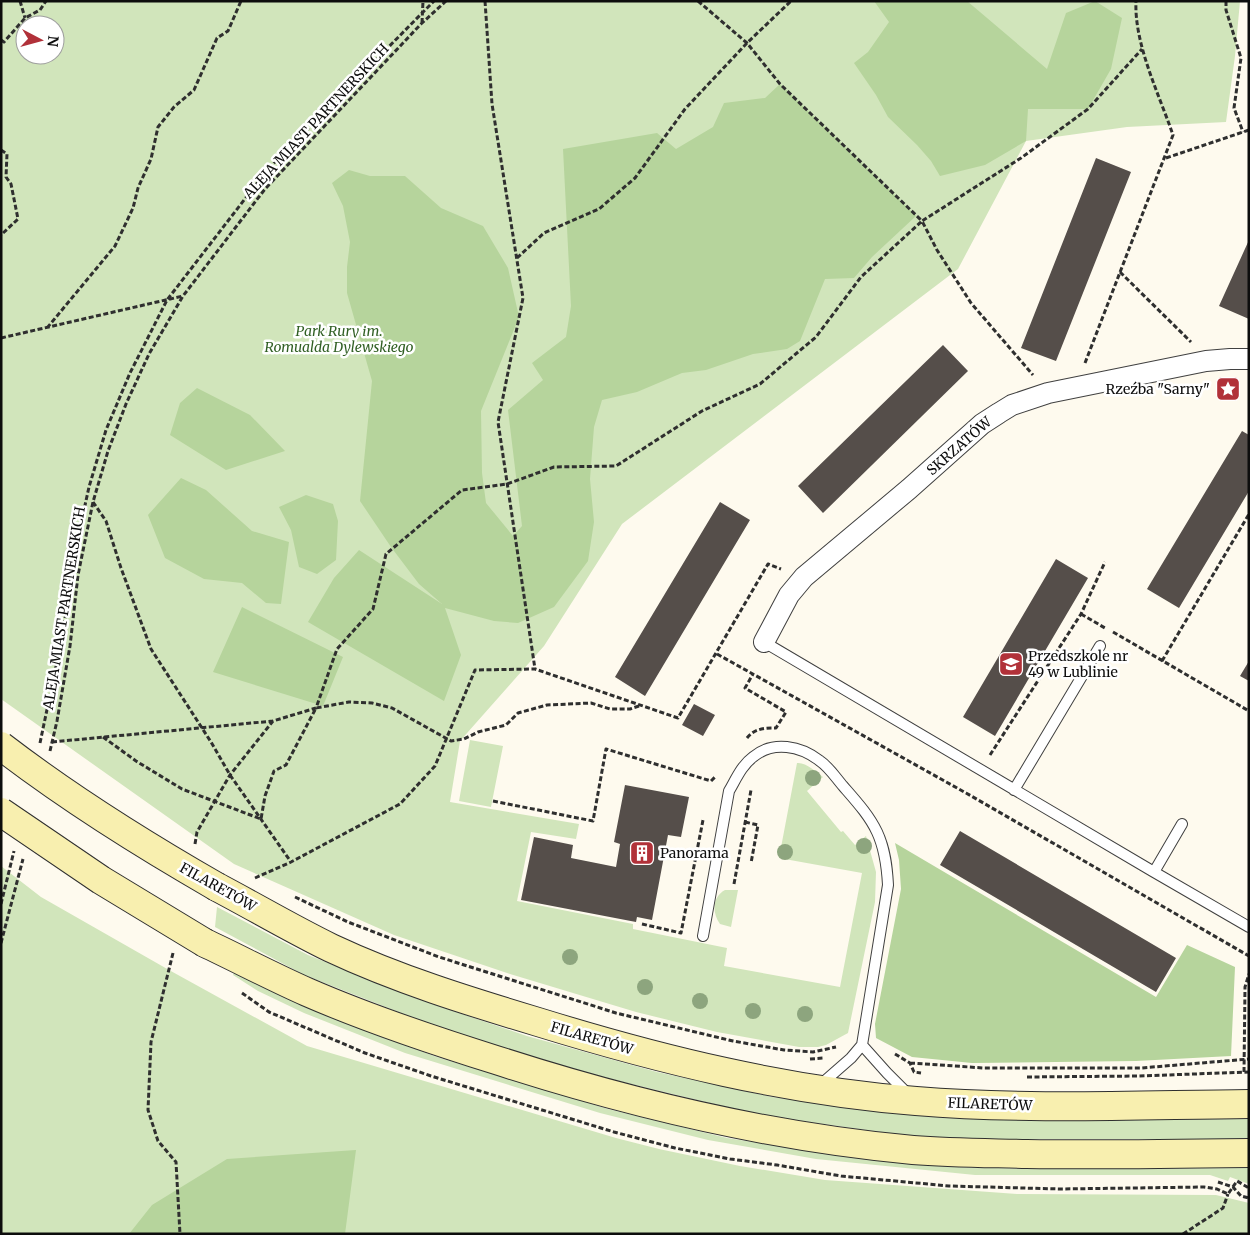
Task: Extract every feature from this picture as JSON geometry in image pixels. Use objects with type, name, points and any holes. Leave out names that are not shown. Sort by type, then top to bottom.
[{"type":"main road","name":"FILARETÓW","points":[[1,746],[136,840],[217,887],[330,947],[369,964],[457,997],[646,1054],[719,1071],[817,1088],[916,1101],[1050,1106],[1249,1104]]},
{"type":"main road","points":[[1,812],[101,880],[205,943],[308,992],[382,1022],[436,1041],[627,1100],[745,1127],[859,1144],[949,1152],[1058,1154],[1249,1153]]},
{"type":"street","name":"SKRZATÓW","points":[[764,642],[789,595],[804,577],[909,489],[982,424],[1012,405],[1043,395],[1206,362],[1249,359]]},
{"type":"lane","points":[[764,642],[1249,928]]},
{"type":"lane","points":[[1014,790],[1100,646]]},
{"type":"lane","points":[[703,936],[729,791],[740,771],[751,758],[760,752],[787,746],[802,750],[821,761],[868,814],[878,834],[887,860],[888,884],[862,1044],[851,1058],[817,1088]]},
{"type":"lane","points":[[1154,872],[1182,824]]},
{"type":"lane","points":[[862,1044],[887,1073],[916,1101]]},
{"type":"path","points":[[20,1],[24,15]]},
{"type":"path","points":[[31,15],[40,10],[46,1]]},
{"type":"path","points":[[47,328],[115,246],[133,208],[138,188],[151,159],[158,127],[174,107],[194,90],[217,38],[228,31],[241,1]]},
{"type":"path","points":[[422,24],[423,1]]},
{"type":"path","points":[[39,747],[63,633],[73,560],[103,439],[130,374],[167,300],[268,168],[434,1]]},
{"type":"path","name":"ALEJA MIAST PARTNERSKICH","points":[[50,752],[70,646],[78,575],[93,502],[108,451],[126,404],[149,354],[183,296],[265,189],[446,1]]},
{"type":"path","points":[[486,1],[492,104],[523,298],[498,422],[535,669]]},
{"type":"path","points":[[698,1],[747,43],[780,84],[922,221],[936,250],[971,303],[1039,382],[1043,395]]},
{"type":"path","points":[[516,258],[544,233],[599,209],[635,178],[685,109],[747,43],[791,1]]},
{"type":"path","points":[[1084,365],[1173,134],[1142,49],[1135,18],[1136,1]]},
{"type":"path","points":[[1226,1],[1226,10],[1241,58],[1234,108],[1243,132]]},
{"type":"path","points":[[2,43],[15,29]]},
{"type":"path","points":[[261,819],[265,796],[274,772],[286,765],[316,708],[337,650],[373,609],[386,554],[462,490],[507,484],[554,467],[616,466],[702,411],[760,384],[816,337],[862,277],[922,221],[1021,158],[1088,109],[1142,49]]},
{"type":"path","points":[[1165,158],[1249,130]]},
{"type":"path","points":[[1,150],[8,154],[6,177],[11,184],[18,219],[1,235]]},
{"type":"path","points":[[1120,272],[1196,347],[1206,362]]},
{"type":"path","points":[[1,338],[183,296]]},
{"type":"path","points":[[93,502],[106,520],[150,649],[230,775],[291,862]]},
{"type":"path","points":[[1162,661],[1249,514]]},
{"type":"path","points":[[966,793],[1081,614],[1105,562]]},
{"type":"path","points":[[263,882],[254,878],[291,862],[400,804],[435,766],[475,670],[535,669],[678,718],[768,564],[804,577]]},
{"type":"path","points":[[1081,614],[1249,710]]},
{"type":"path","points":[[717,654],[966,793],[1249,956]]},
{"type":"path","points":[[742,744],[750,734],[758,730],[776,728],[786,712],[745,688],[753,674]]},
{"type":"path","points":[[52,742],[273,721],[316,708],[349,702],[392,708],[451,741],[464,739],[478,732],[506,725],[518,712],[547,706],[591,703],[610,709],[630,709],[642,706]]},
{"type":"path","points":[[194,850],[197,832],[230,775],[273,721]]},
{"type":"path","points":[[103,737],[136,761],[182,789],[261,819]]},
{"type":"path","points":[[493,800],[593,821],[606,749],[711,781]]},
{"type":"path","points":[[710,789],[711,781],[719,774]]},
{"type":"path","points":[[734,884],[752,787]]},
{"type":"path","points":[[642,924],[681,933],[704,815]]},
{"type":"path","points":[[751,863],[757,830]]},
{"type":"path","points":[[1,904],[15,849]]},
{"type":"path","points":[[1,943],[23,857]]},
{"type":"path","points":[[288,894],[348,922],[440,957],[616,1013],[784,1050],[813,1052],[845,1044],[862,1044],[884,1049],[902,1056],[910,1063],[914,1072],[923,1073]]},
{"type":"path","points":[[173,952],[151,1042],[148,1110],[158,1141],[176,1162],[180,1234]]},
{"type":"path","points":[[1244,1072],[1246,1059],[1245,987],[1249,974]]},
{"type":"path","points":[[803,1060],[851,1058]]},
{"type":"path","points":[[878,1061],[984,1068],[1141,1068],[1218,1063],[1246,1059]]},
{"type":"path","points":[[1021,1077],[1139,1076],[1249,1072]]},
{"type":"path","points":[[1183,1234],[1224,1208],[1228,1194]]},
{"type":"green space","name":"Park Rury im. Romualda Dylewskiego","points":[[1,1],[1240,1],[1226,122],[1127,127],[1026,141],[958,269],[622,524],[544,646],[460,741],[450,802],[579,824],[576,839],[531,832],[517,901],[633,924],[633,929],[727,948],[724,966],[840,987],[862,873],[779,858],[797,763],[804,764],[814,770],[823,777],[807,791],[841,832],[843,831],[855,845],[866,836],[876,872],[875,902],[848,1033],[826,1045],[799,1047],[717,1032],[636,1012],[510,974],[394,935],[234,864],[1,699]]},
{"type":"green space","points":[[874,1],[967,1],[1047,69],[1066,13],[1095,1],[1122,18],[1111,69],[1088,109],[1028,109],[1026,141],[985,165],[940,176],[931,161],[917,145],[888,117],[876,95],[854,63],[868,52],[889,22]]},
{"type":"green space","points":[[780,84],[916,216],[872,257],[854,278],[825,279],[800,341],[787,349],[753,354],[706,370],[682,373],[637,392],[602,400],[594,427],[590,479],[594,522],[588,561],[554,607],[518,623],[494,621],[445,608],[461,655],[444,701],[308,622],[334,578],[359,550],[442,604],[419,584],[360,501],[372,381],[347,293],[347,267],[350,242],[343,206],[332,183],[349,170],[370,176],[405,176],[441,208],[483,226],[508,268],[519,317],[481,411],[482,473],[486,503],[513,536],[522,526],[508,410],[543,380],[532,363],[566,337],[571,306],[563,149],[657,133],[676,149],[713,127],[724,103],[765,98]]},
{"type":"green space","points":[[197,388],[250,415],[285,451],[226,470],[170,435],[180,403]]},
{"type":"green space","points":[[181,478],[206,490],[252,531],[289,542],[281,604],[266,603],[242,583],[204,579],[165,558],[148,515]]},
{"type":"green space","points":[[306,495],[333,504],[338,521],[336,560],[317,574],[299,567],[291,530],[279,507]]},
{"type":"green space","points":[[242,607],[343,657],[323,706],[213,672]]},
{"type":"green space","points":[[470,740],[503,746],[491,807],[459,801]]},
{"type":"green space","points":[[895,843],[1156,997],[1187,945],[1235,967],[1231,1056],[1136,1061],[972,1063],[912,1057],[876,1038],[875,1024],[901,889],[899,860]]},
{"type":"green space","points":[[1,866],[41,897],[307,1046],[616,1138],[740,1166],[825,1180],[1017,1194],[1216,1195],[1249,1203],[1249,1234],[1,1234]]},
{"type":"green space","points":[[725,890],[738,890],[731,927],[720,924],[715,910],[718,897]]},
{"type":"green space","points":[[217,907],[308,955],[421,1000],[527,1036],[657,1072],[772,1097],[930,1116],[1249,1118],[1249,1139],[931,1139],[759,1115],[586,1073],[442,1029],[304,975],[215,927]]},
{"type":"green space","points":[[234,973],[334,1018],[434,1056],[608,1109],[727,1138],[822,1153],[957,1167],[1037,1169],[1249,1168],[1249,1184],[1230,1177],[1228,1181],[1210,1175],[975,1175],[816,1159],[708,1140],[600,1113],[405,1053],[304,1013],[258,991],[233,975]]},
{"type":"green space","points":[[356,1150],[345,1234],[129,1234],[152,1205],[227,1159]]},
{"type":"building","points":[[1096,158],[1131,172],[1056,361],[1021,348]]},
{"type":"building","points":[[1249,240],[1249,319],[1219,306]]},
{"type":"building","points":[[943,345],[968,371],[823,513],[798,486]]},
{"type":"building","points":[[1242,431],[1249,435],[1249,491],[1179,608],[1147,589]]},
{"type":"building","points":[[720,502],[750,520],[645,696],[615,677]]},
{"type":"building","points":[[1056,559],[1088,578],[995,736],[963,717]]},
{"type":"building","points":[[1249,661],[1249,681],[1240,676]]},
{"type":"building","points":[[694,704],[715,715],[703,736],[682,725]]},
{"type":"building","name":"Panorama","points":[[625,785],[689,797],[681,837],[668,835],[652,920],[637,917],[636,922],[521,900],[534,837],[573,845],[571,858],[616,867],[620,844],[614,842]]},
{"type":"building","points":[[960,831],[1176,958],[1156,992],[940,865]]},
{"type":"place","name":"Rzeźba \"Sarny\"","points":[[1228,389]]},
{"type":"place","name":"Przedszkole nr 49 w Lublinie","points":[[1011,664]]},
{"type":"place","name":"Panorama","points":[[642,853]]}]
